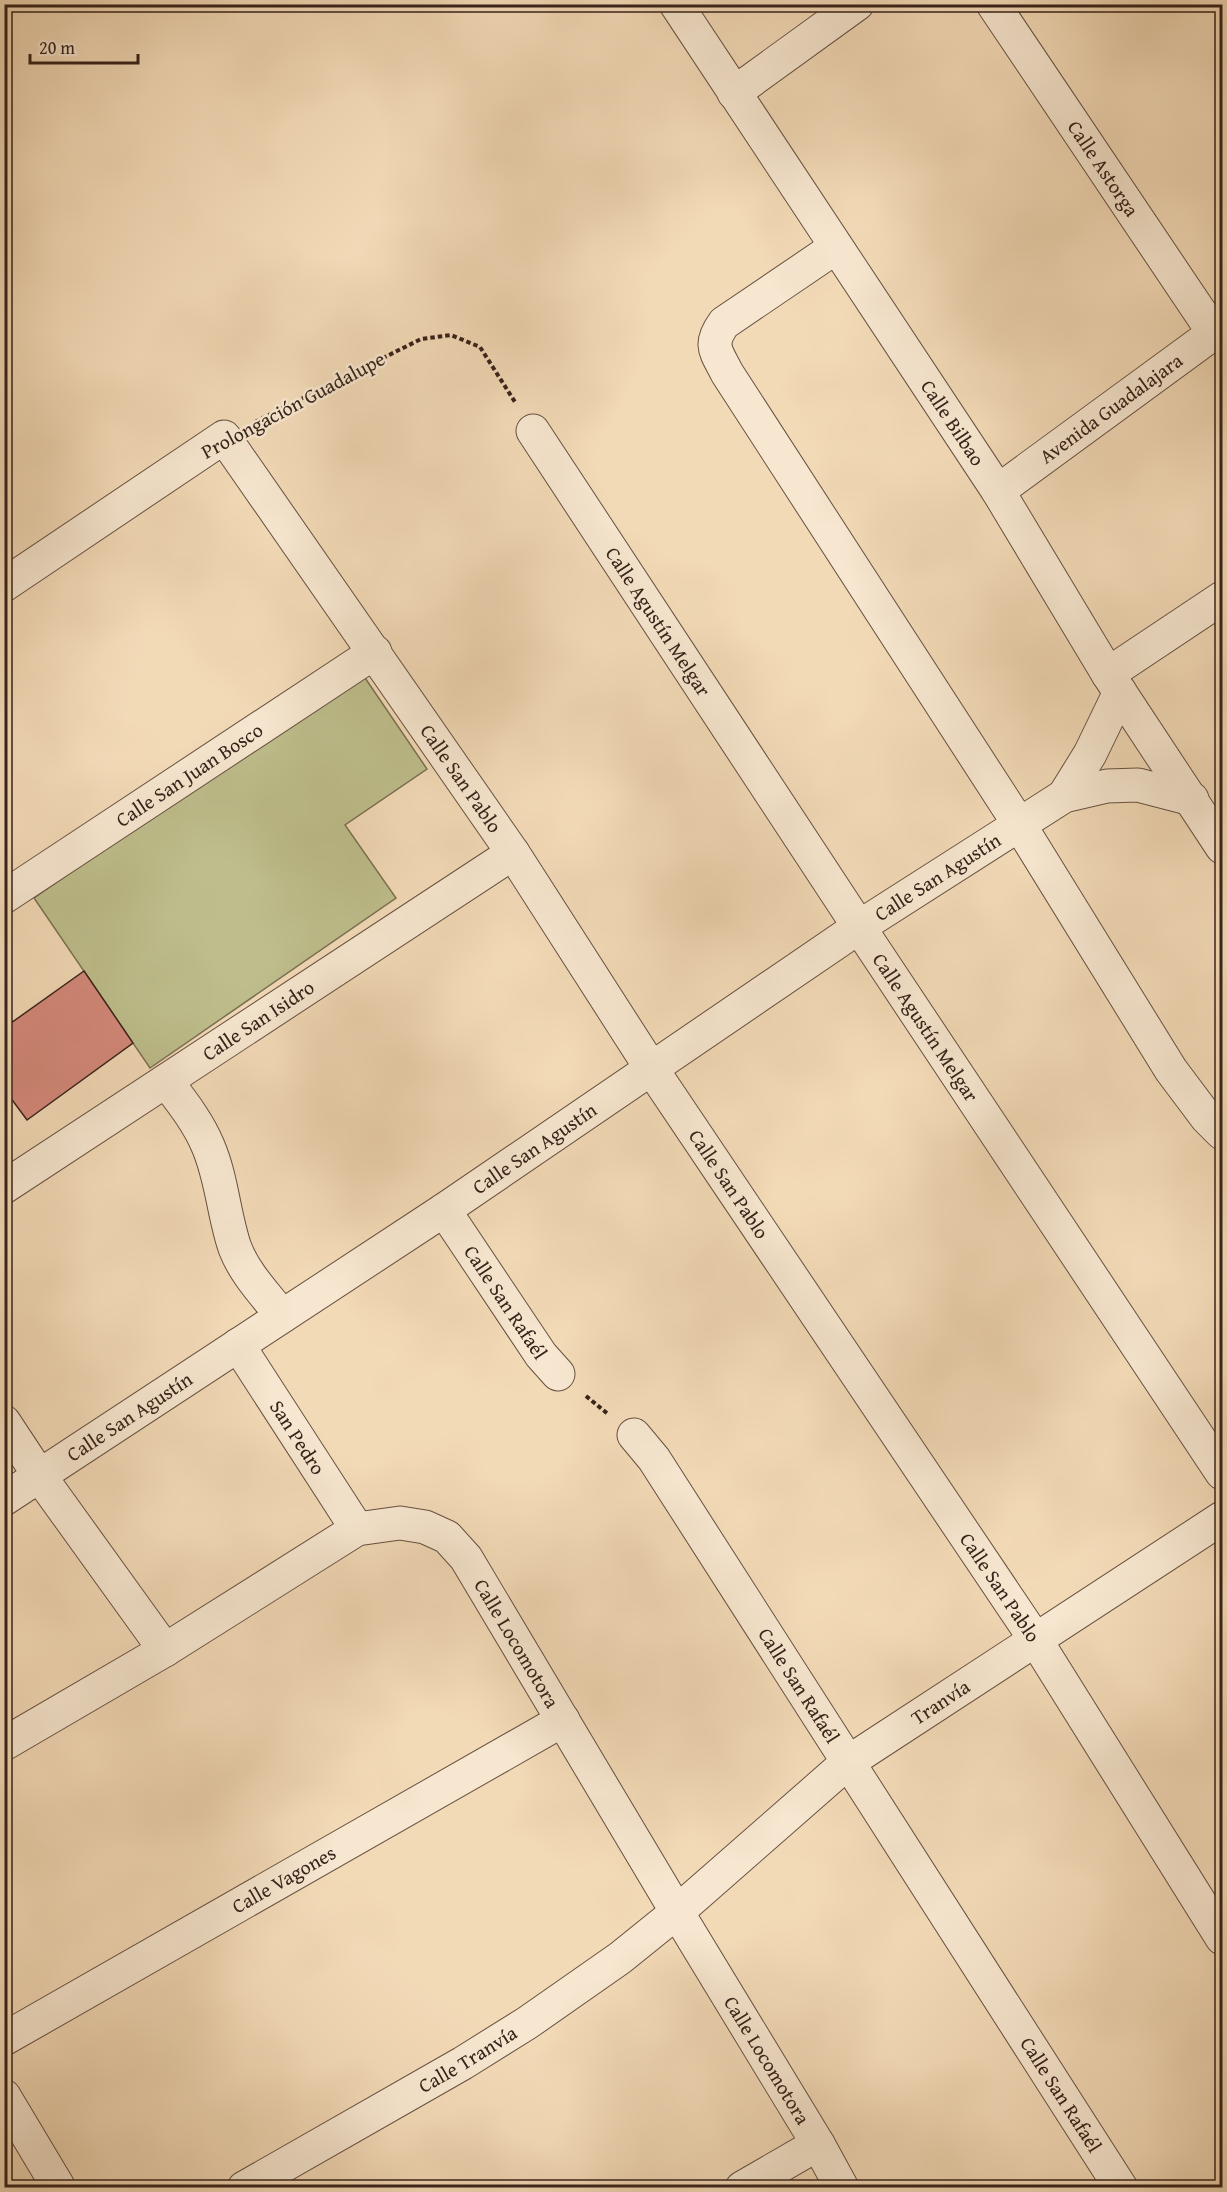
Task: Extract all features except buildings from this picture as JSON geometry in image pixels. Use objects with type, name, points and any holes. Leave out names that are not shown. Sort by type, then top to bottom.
[{"type":"street","name":"Calle Bilbao","points":[[676,4],[998,491],[1114,683],[1222,847]]},
{"type":"street","points":[[734,93],[858,4]]},
{"type":"street","name":"Calle Astorga","points":[[993,4],[1218,330]]},
{"type":"street","points":[[836,247],[724,323],[716,335],[714,346],[727,373],[1019,825],[1171,1070],[1207,1118],[1222,1133]]},
{"type":"street","name":"Avenida Guadalajara","points":[[998,491],[1218,330]]},
{"type":"street","name":"Calle Agustín Melgar","points":[[533,431],[1222,1473]]},
{"type":"street","name":"Prolongación Guadalupe","points":[[4,585],[224,437]]},
{"type":"street","name":"Calle San Pablo","points":[[224,437],[513,853],[651,1068],[1035,1639],[1222,1938]]},
{"type":"street","points":[[1114,683],[1222,598]]},
{"type":"street","name":"Calle San Juan Bosco","points":[[4,897],[375,652]]},
{"type":"street","name":"Calle San Agustín","points":[[1064,796],[1090,754],[1114,683]]},
{"type":"street","name":"Calle San Agustín","points":[[4,1499],[444,1210],[859,927],[1064,796],[1107,786],[1138,785],[1192,799]]},
{"type":"street","name":"Calle San Isidro","points":[[4,1187],[513,853]]},
{"type":"street","points":[[166,1081],[196,1121],[209,1148],[224,1198],[235,1247],[245,1269],[282,1316]]},
{"type":"street","name":"Calle San Rafaél","points":[[444,1210],[541,1355],[558,1374]]},
{"type":"street","name":"San Pedro","points":[[238,1345],[357,1529]]},
{"type":"street","points":[[4,1422],[39,1475],[165,1650]]},
{"type":"street","name":"Calle San Rafaél","points":[[634,1435],[654,1459],[1121,2187]]},
{"type":"street","name":"Tranvía","points":[[677,1912],[847,1763],[1222,1518]]},
{"type":"street","name":"Calle Locomotora","points":[[4,1744],[165,1650],[357,1529],[400,1523],[425,1527],[447,1537],[466,1558],[842,2187]]},
{"type":"street","name":"Calle Vagones","points":[[4,2039],[563,1720]]},
{"type":"street","name":"Calle Tranvía","points":[[244,2187],[464,2063],[527,2023],[620,1958],[677,1912]]},
{"type":"street","points":[[4,2096],[59,2187]]},
{"type":"street","points":[[742,2187],[818,2144]]},
{"type":"path","name":"Prolongación Guadalupe","points":[[224,437],[421,339],[452,335],[480,347],[533,431]]},
{"type":"path","name":"Calle San Rafaél","points":[[558,1374],[634,1435]]},
{"type":"green space","points":[[361,672],[427,769],[345,825],[396,898],[150,1068],[34,898]]}]
